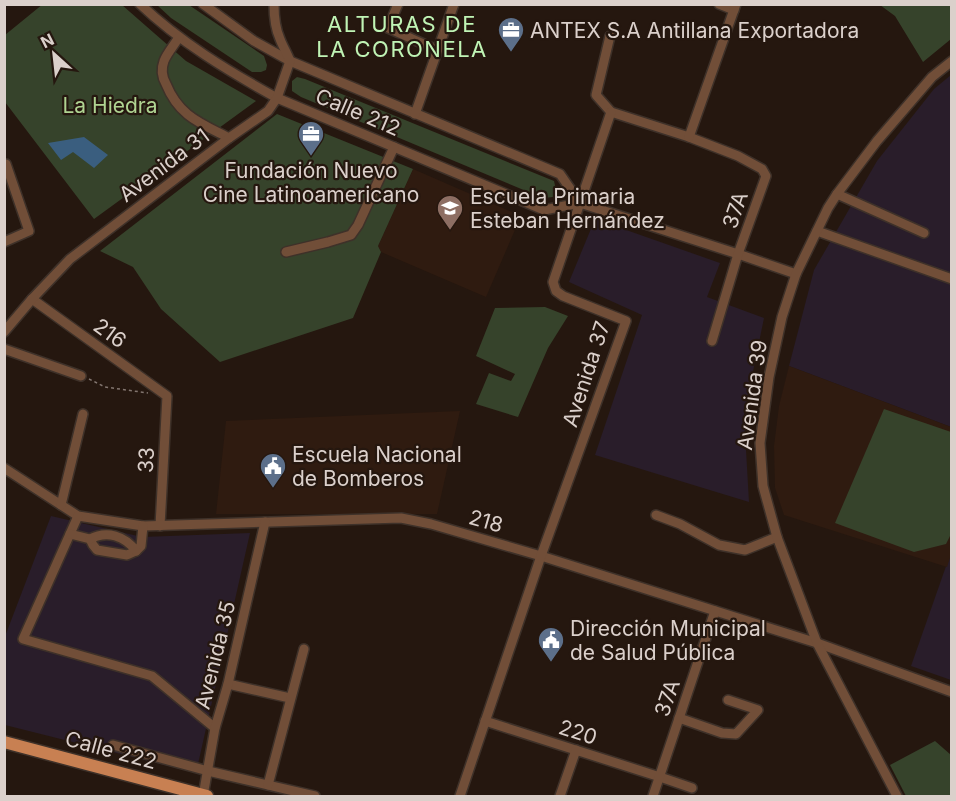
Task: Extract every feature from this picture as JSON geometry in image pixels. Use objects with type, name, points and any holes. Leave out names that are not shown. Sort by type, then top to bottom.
[{"type":"main road","name":"Calle 222","points":[[4,742],[204,796]]},
{"type":"street","name":"Calle 212","points":[[140,4],[161,24],[234,75],[277,98],[544,210],[580,203],[796,274]]},
{"type":"street","name":"Calle 212","points":[[203,4],[254,41],[290,62],[560,174],[580,203]]},
{"type":"street","points":[[218,15],[220,4]]},
{"type":"street","points":[[274,4],[279,38],[290,62]]},
{"type":"street","points":[[398,4],[388,28],[437,50]]},
{"type":"street","points":[[415,114],[454,4]]},
{"type":"street","points":[[610,36],[596,95],[610,112],[689,137],[735,7],[719,4]]},
{"type":"street","points":[[179,37],[163,62],[162,76],[171,97],[182,111],[229,138]]},
{"type":"street","name":"Avenida 39","points":[[897,796],[817,643],[777,537],[763,486],[760,443],[769,377],[782,317],[796,274],[816,231],[837,194],[876,141],[932,76],[951,61]]},
{"type":"street","name":"Avenida 31","points":[[7,327],[70,259],[268,111],[277,98],[290,62]]},
{"type":"street","name":"Avenida 37","points":[[460,796],[541,556],[626,321],[562,296],[556,291],[553,282],[610,112]]},
{"type":"street","name":"37A","points":[[689,137],[762,168],[766,176],[738,254],[712,340]]},
{"type":"street","points":[[286,252],[351,235],[358,225],[394,147]]},
{"type":"street","points":[[4,242],[29,231],[6,164]]},
{"type":"street","points":[[837,194],[924,233]]},
{"type":"street","points":[[816,231],[951,279]]},
{"type":"street","name":"216","points":[[32,299],[167,396]]},
{"type":"street","points":[[4,349],[81,376]]},
{"type":"street","name":"33","points":[[160,526],[167,396]]},
{"type":"street","points":[[61,505],[83,414]]},
{"type":"street","name":"218","points":[[4,468],[78,516],[143,526],[401,518],[431,524],[541,556],[817,643],[951,692]]},
{"type":"street","points":[[656,515],[680,524],[719,544],[745,550],[777,537]]},
{"type":"street","points":[[78,516],[23,639],[152,676],[215,728]]},
{"type":"street","name":"Avenida 35","points":[[204,796],[215,728],[228,684],[265,522]]},
{"type":"street","points":[[90,539],[97,550],[127,555],[141,546],[143,526]]},
{"type":"street","points":[[70,534],[90,539],[99,534],[125,539],[136,551]]},
{"type":"street","name":"37A","points":[[653,796],[715,611]]},
{"type":"street","points":[[268,785],[304,649]]},
{"type":"street","points":[[228,684],[290,698]]},
{"type":"street","points":[[679,718],[722,733],[736,734],[758,710],[728,700]]},
{"type":"street","name":"220","points":[[485,721],[692,788]]},
{"type":"street","points":[[113,745],[208,771],[315,796]]},
{"type":"street","points":[[560,796],[576,750]]},
{"type":"path","points":[[81,376],[105,387],[167,396]]},
{"type":"shaded area","points":[[951,75],[951,427],[789,366],[814,270],[877,161],[934,89]]},
{"type":"shaded area","name":"Escuela Primaria Esteban Hernández","points":[[413,169],[521,216],[486,297],[381,252],[378,246]]},
{"type":"shaded area","points":[[595,219],[720,263],[707,297],[764,318],[744,415],[749,502],[595,455],[642,315],[569,282]]},
{"type":"shaded area","points":[[789,366],[951,427],[952,552],[947,567],[784,515],[775,488],[774,446],[779,406]]},
{"type":"shaded area","points":[[460,411],[437,514],[216,514],[226,421]]},
{"type":"shaded area","points":[[51,516],[142,537],[250,533],[196,773],[5,725],[4,639]]},
{"type":"shaded area","points":[[951,552],[951,680],[911,666]]},
{"type":"green space","name":"La Hiedra","points":[[43,4],[122,5],[186,61],[256,101],[94,219],[5,102],[5,35]]},
{"type":"green space","points":[[157,5],[189,5],[264,56],[266,70],[252,72],[171,18]]},
{"type":"green space","points":[[880,5],[951,5],[951,39],[923,62],[895,16]]},
{"type":"green space","points":[[297,77],[554,181],[556,190],[553,197],[543,198],[301,97],[292,91],[292,81]]},
{"type":"green space","points":[[277,114],[413,169],[378,246],[381,252],[353,318],[220,362],[161,309],[133,267],[100,251]]},
{"type":"green space","points":[[545,307],[568,316],[548,348],[518,417],[476,404],[489,373],[511,381],[515,374],[476,356],[495,308]]},
{"type":"green space","points":[[884,409],[951,432],[952,532],[946,544],[914,552],[835,523]]},
{"type":"green space","points":[[935,741],[951,755],[951,796],[906,796],[890,765]]},
{"type":"water","points":[[84,137],[108,155],[94,168],[73,152],[61,160],[48,143]]},
{"type":"place","name":"ANTEX S.A Antillana Exportadora","points":[[511,53]]},
{"type":"place","name":"Fundación Nuevo Cine Latinoamericano","points":[[311,157]]},
{"type":"place","name":"Escuela Primaria Esteban Hernández","points":[[450,231]]},
{"type":"place","name":"Escuela Nacional de Bomberos","points":[[273,489]]},
{"type":"place","name":"Dirección Municipal de Salud Pública","points":[[551,663]]},
{"type":"district","name":"ALTURAS DE LA CORONELA","points":[[402,36]]}]
